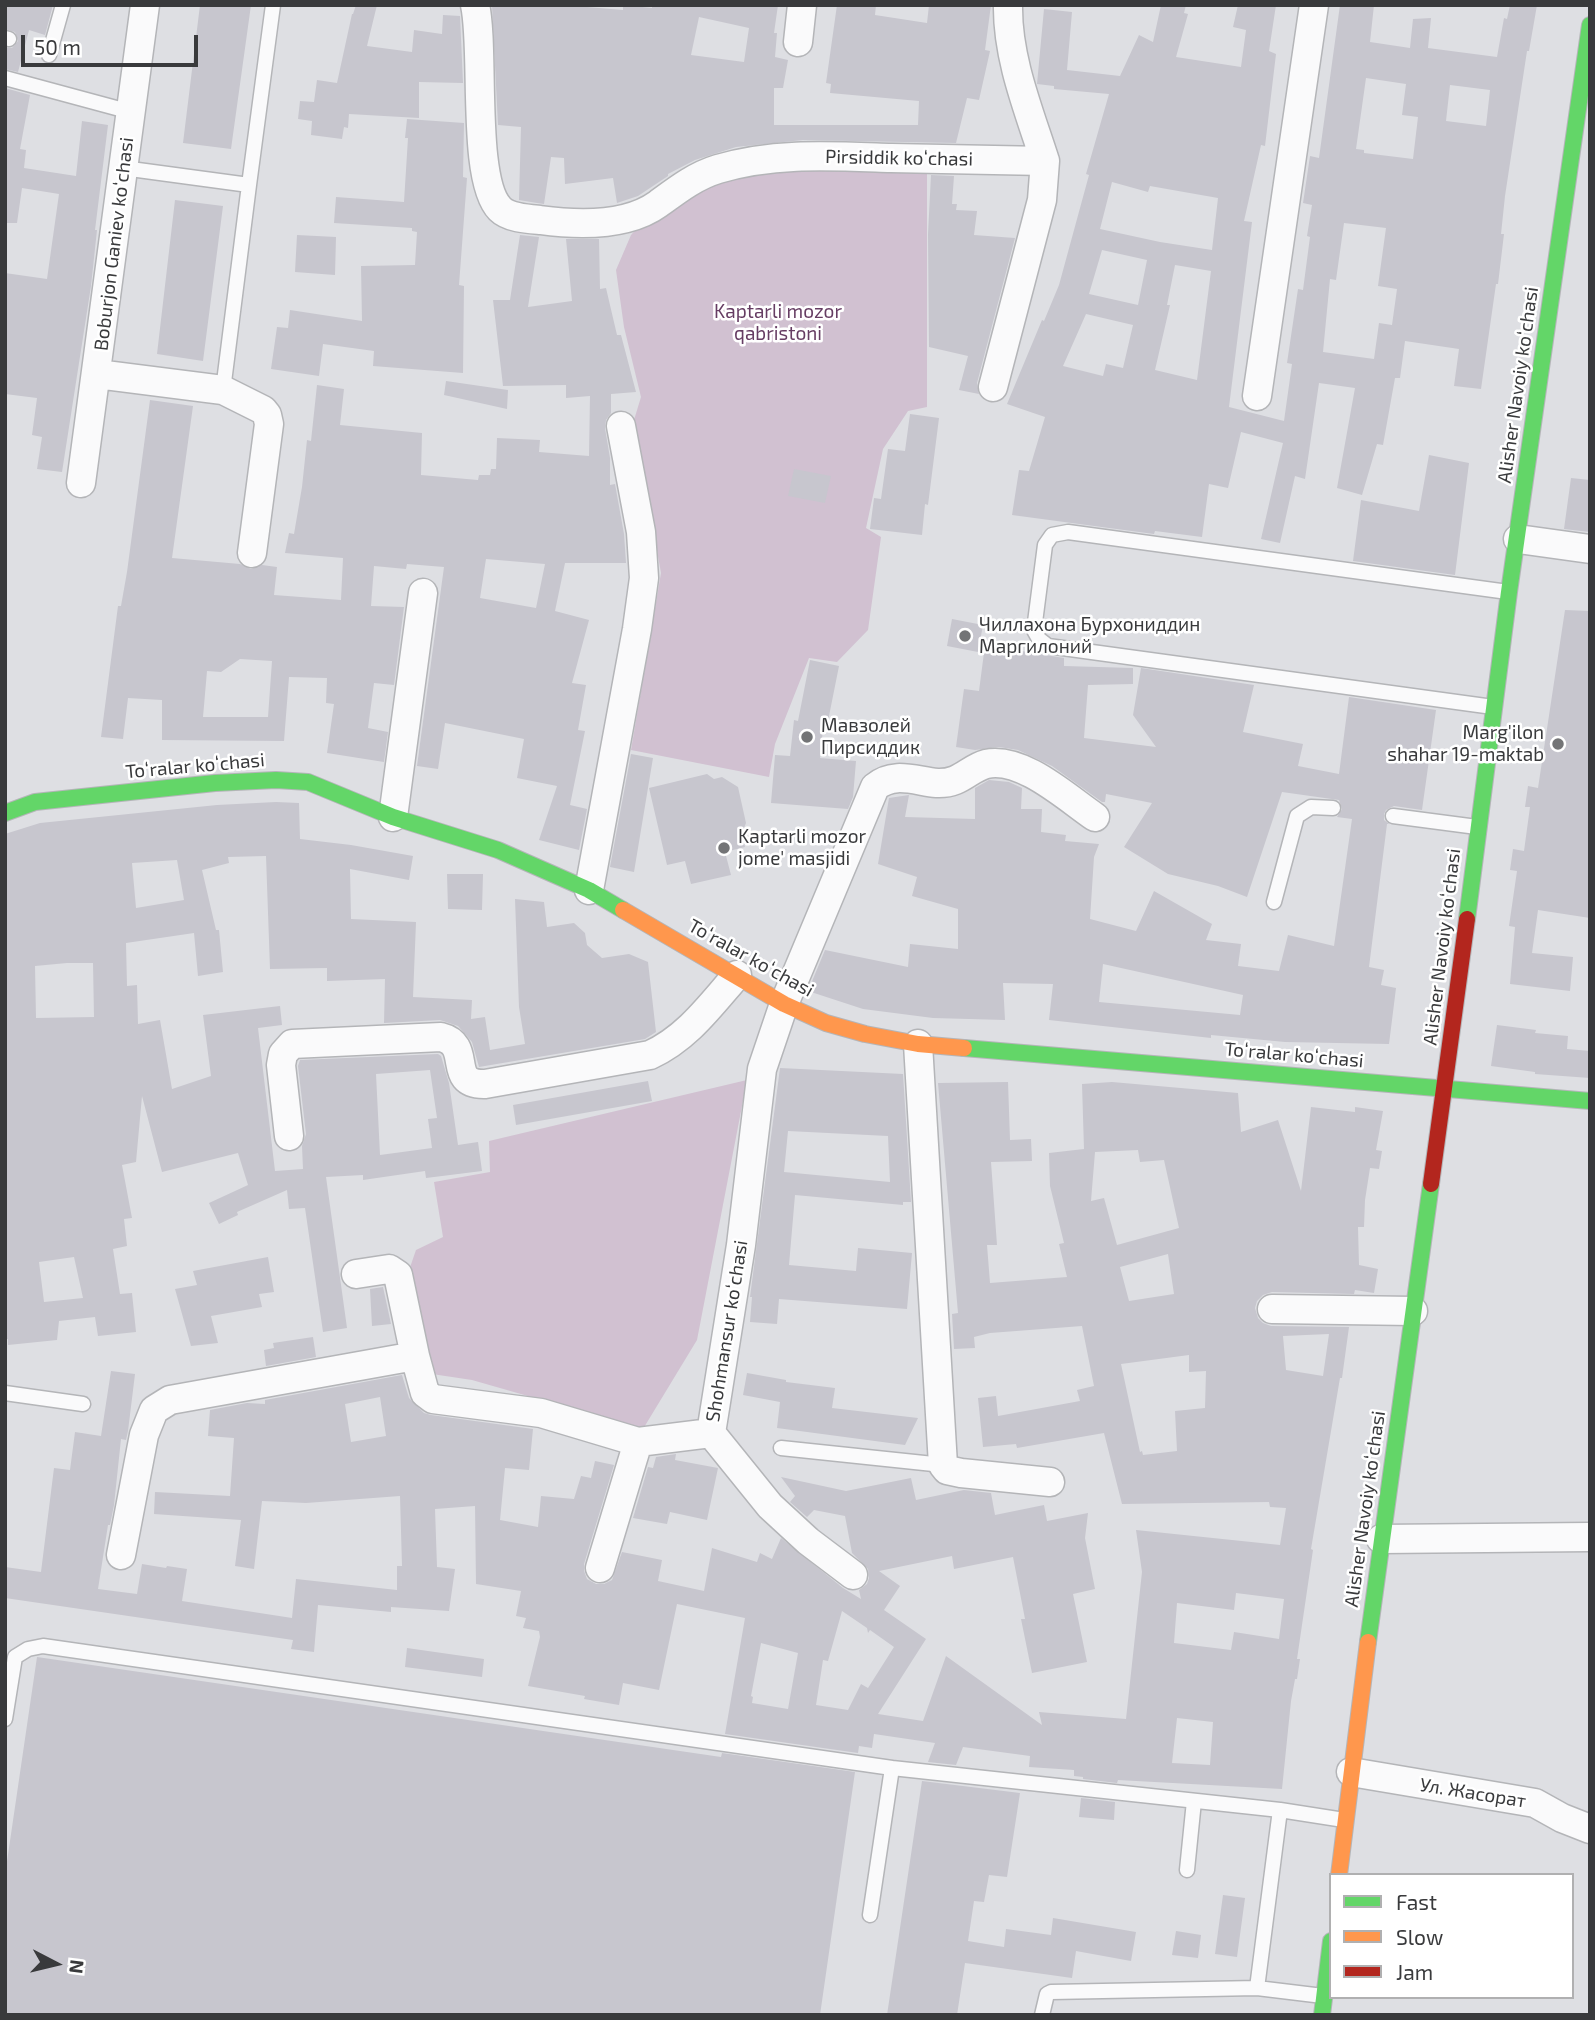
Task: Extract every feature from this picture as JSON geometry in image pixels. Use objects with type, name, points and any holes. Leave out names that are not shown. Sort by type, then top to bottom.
[{"type":"main road","name":"Alisher Navoiy koʻchasi","points":[[1339,1873],[1381,1539],[1446,1088],[1509,593],[1590,25]]},
{"type":"main road","name":"Toʻralar koʻchasi","points":[[5,813],[49,800],[201,785],[276,780],[308,782],[393,817],[498,850],[589,890],[784,1004],[826,1023],[865,1034],[918,1044],[1590,1101]]},
{"type":"main road","points":[[1322,2015],[1329,1957]]},
{"type":"street","name":"Boburjon Ganiev koʻchasi","points":[[81,483],[145,5]]},
{"type":"street","name":"Pirsiddik koʻchasi","points":[[475,5],[479,34],[481,127],[485,163],[495,202],[506,213],[537,220],[584,225],[606,222],[640,213],[657,205],[692,180],[716,170],[779,156],[1045,161]]},
{"type":"street","points":[[798,42],[802,5]]},
{"type":"street","points":[[993,387],[1042,200],[1045,161],[1015,61],[1008,26],[1008,5]]},
{"type":"street","points":[[1257,396],[1314,5]]},
{"type":"street","points":[[97,374],[223,390],[263,410],[269,424],[251,553]]},
{"type":"street","points":[[589,890],[644,578],[641,532],[621,426]]},
{"type":"street","points":[[1518,539],[1590,549]]},
{"type":"street","points":[[393,817],[423,593]]},
{"type":"street","name":"Shohmansur koʻchasi","points":[[415,1356],[425,1393],[433,1399],[541,1413],[638,1442],[711,1433],[741,1245],[762,1069],[784,1004],[870,796],[880,783],[894,778],[949,782],[969,775],[983,765],[1005,764],[1028,771],[1095,817]]},
{"type":"street","points":[[289,1136],[281,1065],[284,1054],[292,1044],[441,1037],[449,1039],[457,1047],[464,1077],[470,1083],[485,1084],[650,1055],[670,1046],[694,1024],[737,975]]},
{"type":"street","points":[[918,1044],[943,1465],[947,1470],[961,1473],[1050,1482]]},
{"type":"street","points":[[121,1555],[144,1435],[154,1410],[161,1404],[170,1400],[415,1356],[398,1275],[389,1269],[356,1274]]},
{"type":"street","points":[[1272,1309],[1413,1311]]},
{"type":"street","points":[[711,1433],[770,1506],[808,1541],[853,1575]]},
{"type":"street","points":[[600,1568],[638,1442]]},
{"type":"street","points":[[1381,1539],[1590,1537]]},
{"type":"street","name":"Ул. Жасорат","points":[[1351,1772],[1535,1803],[1590,1829]]},
{"type":"lane","points":[[49,55],[63,5]]},
{"type":"lane","points":[[223,390],[273,5]]},
{"type":"lane","points":[[5,78],[131,111]]},
{"type":"lane","points":[[124,168],[250,185]]},
{"type":"lane","points":[[1495,707],[1055,648],[1043,643],[1034,629],[1045,545],[1052,535],[1062,531],[1509,593]]},
{"type":"lane","points":[[1274,902],[1297,816],[1311,807],[1333,808]]},
{"type":"lane","points":[[1393,816],[1479,828]]},
{"type":"lane","points":[[5,1394],[83,1404]]},
{"type":"lane","points":[[781,1448],[943,1465]]},
{"type":"lane","points":[[5,1720],[15,1657],[28,1648],[43,1646],[891,1768],[1280,1810],[1345,1820]]},
{"type":"lane","points":[[870,1915],[891,1768]]},
{"type":"lane","points":[[1187,1870],[1194,1801]]},
{"type":"lane","points":[[1257,1988],[1280,1810]]},
{"type":"lane","points":[[1042,2015],[1044,1999],[1051,1992],[1257,1988],[1324,1997]]},
{"type":"green space","name":"Kaptarli mozor qabristoni","points":[[927,165],[927,407],[908,411],[883,449],[866,528],[881,537],[868,630],[837,662],[809,658],[775,744],[769,777],[631,750],[661,573],[634,420],[641,397],[624,327],[616,270],[631,235],[649,215],[698,186],[749,170]]},
{"type":"green space","points":[[747,1080],[697,1340],[643,1429],[472,1380],[432,1374],[406,1279],[416,1250],[443,1237],[434,1182],[490,1172],[489,1141]]},
{"type":"building","points":[[5,5],[53,5],[45,35],[29,30],[18,72],[5,69],[5,48],[12,48],[18,41],[15,32],[5,29]]},
{"type":"building","points":[[200,5],[251,5],[231,149],[183,143]]},
{"type":"building","points":[[356,5],[377,5],[367,46],[412,52],[414,30],[442,34],[443,15],[460,16],[463,83],[419,82],[419,118],[349,114],[348,128],[344,127],[342,139],[311,135],[312,121],[298,119],[300,101],[314,102],[317,80],[337,83]]},
{"type":"building","points":[[492,5],[587,5],[623,10],[623,5],[652,8],[652,5],[778,5],[774,33],[777,33],[775,57],[788,60],[783,88],[774,88],[774,125],[918,125],[919,101],[830,93],[831,84],[826,83],[837,5],[876,5],[875,15],[927,23],[929,5],[991,5],[985,50],[990,51],[979,100],[967,98],[956,143],[803,140],[736,147],[695,160],[668,174],[638,196],[617,203],[613,178],[565,184],[564,158],[551,157],[544,204],[519,200],[521,127],[498,125]],"holes":[[[699,17],[749,28],[744,62],[691,55]]]},
{"type":"building","points":[[1161,5],[1186,5],[1184,13],[1188,14],[1176,57],[1241,67],[1246,30],[1233,27],[1238,5],[1276,5],[1269,51],[1276,54],[1265,146],[1261,145],[1244,221],[1252,222],[1229,407],[1284,421],[1292,364],[1287,363],[1298,289],[1303,290],[1310,237],[1307,236],[1312,205],[1303,203],[1310,156],[1319,158],[1340,5],[1374,5],[1370,42],[1410,48],[1413,19],[1431,18],[1428,48],[1497,57],[1504,18],[1507,19],[1510,5],[1537,5],[1527,51],[1505,196],[1498,284],[1481,389],[1454,386],[1459,349],[1405,341],[1400,378],[1395,378],[1383,445],[1377,444],[1362,495],[1337,488],[1355,388],[1319,383],[1305,479],[1295,476],[1280,543],[1261,539],[1283,443],[1241,432],[1228,488],[1209,484],[1202,537],[1155,531],[1154,534],[1012,515],[1019,470],[1029,471],[1045,417],[1007,404],[1059,285],[1109,94],[1054,89],[1054,86],[1037,84],[1044,9],[1072,12],[1067,70],[1120,76],[1139,35],[1153,42]],"holes":[[[1366,78],[1406,84],[1402,115],[1418,117],[1413,159],[1364,153],[1364,150],[1356,149]],[[1450,85],[1490,90],[1486,126],[1446,121]],[[1112,182],[1148,192],[1150,186],[1218,198],[1212,250],[1100,229]],[[1344,223],[1386,228],[1378,286],[1397,289],[1392,325],[1379,323],[1374,359],[1323,352],[1330,279],[1336,280]],[[1102,250],[1147,260],[1138,305],[1089,294]],[[1175,265],[1211,271],[1197,380],[1155,370],[1170,305],[1167,305]],[[1086,314],[1133,325],[1123,368],[1106,364],[1103,376],[1063,366]]]},
{"type":"building","points":[[5,88],[30,95],[20,149],[26,150],[24,168],[76,176],[82,121],[108,125],[91,286],[62,472],[37,469],[42,437],[32,435],[37,398],[5,394],[5,273],[47,279],[59,194],[22,188],[17,223],[5,223]]},
{"type":"building","points":[[407,119],[464,123],[463,177],[467,178],[459,285],[464,286],[463,373],[373,366],[374,351],[323,344],[319,376],[271,369],[277,327],[288,328],[290,310],[362,321],[361,266],[415,265],[417,232],[412,231],[412,228],[334,223],[336,197],[404,202]]},
{"type":"building","points":[[931,175],[954,176],[952,204],[957,204],[956,210],[977,211],[974,235],[1015,238],[977,383],[979,394],[959,390],[968,356],[929,347],[928,234]]},
{"type":"building","points":[[175,200],[223,206],[203,361],[157,354]]},
{"type":"building","points":[[297,235],[336,237],[335,275],[295,272]]},
{"type":"building","points":[[520,235],[539,237],[528,307],[572,301],[566,239],[599,239],[600,289],[606,288],[617,335],[621,335],[636,392],[611,394],[611,413],[605,428],[610,458],[610,485],[615,484],[626,563],[565,563],[555,611],[589,620],[572,683],[586,685],[578,730],[585,731],[570,805],[587,809],[579,850],[539,840],[557,786],[517,778],[524,739],[445,723],[438,769],[417,766],[444,567],[407,564],[406,569],[374,566],[371,606],[404,607],[394,685],[374,683],[368,728],[388,732],[384,762],[327,753],[334,704],[326,703],[327,678],[289,677],[284,741],[162,740],[162,700],[128,698],[123,739],[101,737],[150,400],[193,406],[172,558],[240,564],[251,569],[262,565],[277,567],[274,595],[341,600],[343,558],[285,553],[289,533],[294,534],[307,440],[311,441],[317,385],[344,389],[340,425],[422,433],[421,475],[478,480],[479,475],[490,475],[491,469],[496,469],[497,438],[540,440],[539,452],[589,456],[590,396],[566,398],[566,385],[503,386],[493,300],[510,300]],"holes":[[[486,559],[545,564],[536,608],[480,598]],[[240,659],[272,661],[268,717],[203,717],[207,671],[221,672]]]},
{"type":"building","points":[[446,381],[508,390],[507,409],[444,395]]},
{"type":"building","points":[[910,414],[939,418],[922,535],[870,529],[874,498],[881,499],[888,449],[905,451]]},
{"type":"building","points":[[1429,455],[1469,463],[1455,575],[1353,561],[1361,500],[1419,511]]},
{"type":"building","points":[[794,469],[831,476],[825,503],[788,496]]},
{"type":"building","points":[[1571,478],[1590,480],[1590,532],[1564,529]]},
{"type":"building","name":"Marg'ilon shahar 19-maktab","points":[[1565,610],[1590,611],[1590,918],[1538,910],[1532,953],[1573,957],[1570,991],[1510,984],[1515,927],[1509,926],[1517,871],[1510,870],[1513,849],[1524,851],[1530,807],[1525,807],[1528,786],[1538,788]]},
{"type":"building","name":"Чиллахона Бурхониддин Маргилоний","points":[[952,619],[983,625],[978,652],[947,646]]},
{"type":"building","points":[[985,645],[1064,658],[1064,666],[1133,668],[1133,684],[1088,685],[1084,738],[1156,747],[1133,715],[1141,668],[1254,685],[1243,732],[1303,744],[1298,766],[1339,774],[1349,697],[1436,710],[1422,810],[1394,806],[1384,814],[1384,820],[1389,824],[1369,967],[1384,970],[1381,985],[1396,988],[1389,1044],[1285,1042],[1211,1035],[1211,1038],[1049,1020],[1053,984],[1003,983],[1005,1020],[933,1018],[863,1009],[808,991],[825,950],[908,967],[910,944],[958,949],[958,909],[912,896],[917,877],[878,864],[889,798],[909,795],[905,817],[975,819],[975,788],[989,780],[1009,782],[1022,788],[1021,809],[1042,809],[1041,832],[1066,835],[1065,841],[1099,844],[1094,857],[1090,919],[1136,931],[1154,891],[1212,924],[1206,940],[1241,944],[1238,966],[1279,971],[1288,935],[1334,946],[1352,819],[1337,817],[1342,809],[1339,800],[1282,792],[1247,897],[1218,886],[1168,874],[1124,847],[1152,803],[1106,794],[1105,802],[1102,802],[1052,766],[1018,750],[956,747],[964,689],[979,691]],"holes":[[[1103,964],[1243,995],[1240,1015],[1099,1002]]]},
{"type":"building","points":[[810,660],[839,666],[828,721],[824,720],[820,758],[856,761],[853,797],[848,809],[771,803],[775,755],[790,756],[794,720],[798,721]]},
{"type":"building","points":[[631,754],[653,758],[634,872],[610,867]]},
{"type":"building","points":[[707,774],[714,779],[722,777],[738,787],[746,823],[742,833],[745,847],[725,852],[731,875],[691,884],[685,861],[667,865],[649,788]]},
{"type":"building","points":[[299,803],[300,839],[413,856],[409,880],[350,869],[351,919],[416,922],[413,997],[472,1000],[471,1019],[485,1017],[490,1050],[525,1044],[519,1007],[515,899],[544,902],[547,927],[574,923],[585,933],[587,945],[602,958],[629,954],[648,962],[656,1032],[645,1039],[479,1067],[472,1042],[458,1026],[440,1020],[384,1023],[385,979],[327,981],[327,968],[270,969],[266,856],[228,857],[229,863],[202,870],[216,930],[219,930],[223,972],[198,976],[194,933],[126,943],[127,986],[137,985],[138,1024],[160,1020],[172,1089],[211,1076],[203,1015],[280,1006],[282,1025],[258,1028],[275,1171],[303,1169],[302,1146],[306,1134],[298,1066],[300,1060],[438,1054],[449,1083],[458,1145],[478,1142],[482,1171],[426,1178],[425,1171],[363,1180],[363,1175],[326,1177],[347,1328],[323,1332],[305,1208],[289,1209],[287,1190],[237,1212],[238,1215],[219,1224],[209,1203],[248,1185],[238,1153],[162,1172],[142,1096],[136,1162],[122,1165],[132,1218],[124,1219],[127,1246],[113,1249],[120,1294],[132,1293],[136,1332],[98,1336],[95,1317],[59,1321],[57,1340],[8,1345],[8,1339],[5,1339],[5,834],[40,823],[217,805]],"holes":[[[177,860],[184,900],[136,908],[132,863]],[[93,963],[94,1017],[36,1018],[35,966]],[[430,1070],[437,1118],[428,1119],[432,1148],[380,1155],[376,1074]],[[74,1257],[83,1298],[44,1302],[39,1262]]]},
{"type":"building","points":[[447,874],[483,874],[482,910],[448,909]]},
{"type":"building","points":[[1497,1025],[1568,1036],[1567,1049],[1590,1051],[1590,1078],[1535,1074],[1491,1066]]},
{"type":"building","points":[[780,1068],[903,1074],[911,1202],[903,1202],[903,1205],[795,1195],[789,1265],[856,1271],[858,1248],[912,1253],[907,1309],[779,1299],[777,1324],[750,1322],[750,1297]],"holes":[[[788,1131],[888,1136],[890,1182],[784,1172]]]},
{"type":"building","points":[[648,1081],[652,1101],[516,1125],[513,1105]]},
{"type":"building","points":[[1008,1082],[1010,1140],[1031,1139],[1032,1161],[991,1162],[997,1245],[987,1245],[990,1283],[1067,1277],[1059,1244],[1064,1243],[1050,1186],[1049,1153],[1084,1149],[1082,1084],[1112,1082],[1238,1093],[1241,1132],[1278,1120],[1301,1191],[1311,1107],[1355,1112],[1355,1107],[1383,1111],[1376,1150],[1382,1151],[1379,1169],[1370,1168],[1364,1227],[1358,1227],[1359,1265],[1378,1269],[1374,1293],[1355,1290],[1354,1294],[1272,1292],[1263,1295],[1255,1308],[1258,1318],[1271,1326],[1349,1327],[1311,1549],[1313,1550],[1297,1659],[1300,1659],[1291,1701],[1282,1789],[1118,1780],[1117,1783],[1083,1779],[1074,1776],[1074,1770],[1029,1767],[1030,1756],[963,1747],[956,1765],[928,1762],[935,1743],[874,1734],[872,1748],[859,1746],[858,1753],[725,1734],[745,1618],[677,1604],[659,1690],[623,1683],[619,1705],[528,1686],[540,1637],[539,1631],[523,1628],[526,1618],[516,1616],[521,1591],[476,1584],[475,1506],[435,1509],[437,1567],[455,1569],[449,1611],[391,1607],[391,1612],[318,1605],[314,1652],[291,1649],[293,1640],[5,1598],[5,1567],[41,1572],[54,1468],[70,1470],[75,1432],[101,1436],[111,1371],[135,1374],[128,1431],[126,1440],[121,1439],[114,1505],[108,1525],[98,1589],[137,1594],[142,1564],[167,1566],[187,1569],[182,1601],[292,1618],[296,1579],[397,1590],[397,1566],[402,1566],[400,1496],[306,1503],[262,1501],[254,1569],[235,1566],[241,1520],[154,1514],[155,1492],[230,1496],[234,1438],[208,1436],[210,1410],[247,1403],[265,1404],[265,1400],[402,1375],[409,1398],[424,1413],[533,1429],[529,1470],[505,1468],[500,1520],[538,1527],[541,1496],[574,1499],[581,1476],[591,1478],[595,1461],[614,1465],[584,1564],[587,1579],[596,1584],[612,1580],[622,1552],[662,1560],[658,1581],[704,1591],[712,1548],[757,1562],[760,1553],[772,1559],[781,1538],[843,1588],[861,1599],[859,1590],[867,1584],[868,1569],[852,1553],[845,1516],[814,1510],[807,1517],[790,1502],[795,1496],[781,1477],[846,1491],[911,1478],[916,1500],[964,1490],[991,1493],[995,1515],[1044,1505],[1047,1521],[1088,1513],[1085,1538],[1095,1589],[1073,1594],[1087,1662],[1032,1673],[1021,1619],[1025,1619],[1013,1557],[954,1569],[952,1556],[879,1571],[900,1586],[884,1610],[926,1639],[878,1714],[923,1721],[946,1656],[1042,1725],[1039,1712],[1126,1719],[1142,1572],[1136,1530],[1280,1545],[1286,1508],[1270,1507],[1269,1502],[1122,1504],[1104,1433],[1017,1448],[1016,1444],[983,1447],[978,1398],[996,1396],[998,1416],[1080,1401],[1077,1390],[1094,1386],[1082,1326],[990,1333],[974,1337],[975,1348],[954,1349],[952,1314],[958,1313],[938,1083]],"holes":[[[1138,1150],[1140,1162],[1164,1160],[1179,1228],[1117,1245],[1104,1198],[1091,1201],[1095,1152]],[[1168,1254],[1174,1294],[1129,1301],[1120,1267]],[[1329,1334],[1323,1376],[1286,1370],[1283,1336]],[[1189,1355],[1189,1372],[1206,1371],[1205,1408],[1175,1411],[1177,1451],[1143,1455],[1142,1451],[1140,1452],[1121,1364]],[[380,1397],[386,1436],[351,1442],[345,1404]],[[1236,1593],[1284,1599],[1279,1639],[1234,1632],[1231,1650],[1174,1643],[1177,1603],[1234,1610]],[[842,1611],[867,1628],[868,1633],[870,1630],[894,1647],[868,1688],[861,1684],[848,1710],[816,1705],[823,1660],[828,1661]],[[761,1643],[798,1653],[788,1709],[752,1703]],[[1177,1718],[1213,1722],[1210,1765],[1172,1763]]]},
{"type":"building","points":[[268,1257],[274,1292],[259,1294],[262,1307],[211,1316],[218,1343],[191,1346],[175,1289],[197,1285],[193,1271]]},
{"type":"building","points":[[383,1287],[391,1324],[372,1326],[370,1289]]},
{"type":"building","points":[[313,1337],[316,1357],[266,1366],[264,1350],[274,1348],[273,1343]]},
{"type":"building","points":[[747,1373],[786,1382],[835,1388],[832,1408],[918,1418],[905,1445],[777,1428],[780,1402],[743,1395]]},
{"type":"building","points":[[676,1454],[675,1460],[718,1468],[707,1520],[670,1512],[667,1524],[633,1518],[648,1467],[653,1468],[656,1457]]},
{"type":"building","points":[[407,1648],[484,1659],[482,1677],[405,1667]]},
{"type":"building","points":[[37,1657],[721,1757],[722,1753],[855,1772],[820,2015],[5,2015],[5,1875]]},
{"type":"building","points":[[922,1781],[1020,1793],[1007,1877],[989,1875],[984,1902],[974,1901],[968,1941],[1004,1947],[1006,1929],[1051,1935],[1053,1918],[1136,1932],[1131,1961],[1076,1951],[1072,1978],[965,1963],[957,2015],[887,2015]]},
{"type":"building","points":[[1081,1798],[1115,1802],[1114,1820],[1079,1817]]},
{"type":"building","points":[[1223,1895],[1245,1898],[1237,1957],[1215,1954]]},
{"type":"building","points":[[1176,1931],[1201,1935],[1198,1958],[1172,1955]]},
{"type":"traffic: fast","points":[[1467,919],[1509,592],[1590,25]]},
{"type":"traffic: fast","points":[[5,813],[35,802],[215,783],[276,780],[308,782],[393,817],[498,850],[589,890],[623,910]]},
{"type":"traffic: fast","points":[[964,1048],[1590,1101]]},
{"type":"traffic: fast","points":[[1368,1642],[1431,1184]]},
{"type":"traffic: fast","points":[[1322,2015],[1329,1957]]},
{"type":"traffic: slow","points":[[623,910],[784,1004],[826,1023],[918,1044],[964,1048]]},
{"type":"traffic: slow","points":[[1339,1873],[1368,1642]]},
{"type":"traffic: jam","points":[[1431,1184],[1467,919]]},
{"type":"place","name":"Чиллахона Бурхониддин Маргилоний","points":[[965,636]]},
{"type":"place","name":"Мавзолей Пирсиддик","points":[[807,737]]},
{"type":"place","name":"Marg'ilon shahar 19-maktab","points":[[1558,744]]},
{"type":"place","name":"Kaptarli mozor jome' masjidi","points":[[724,848]]}]
